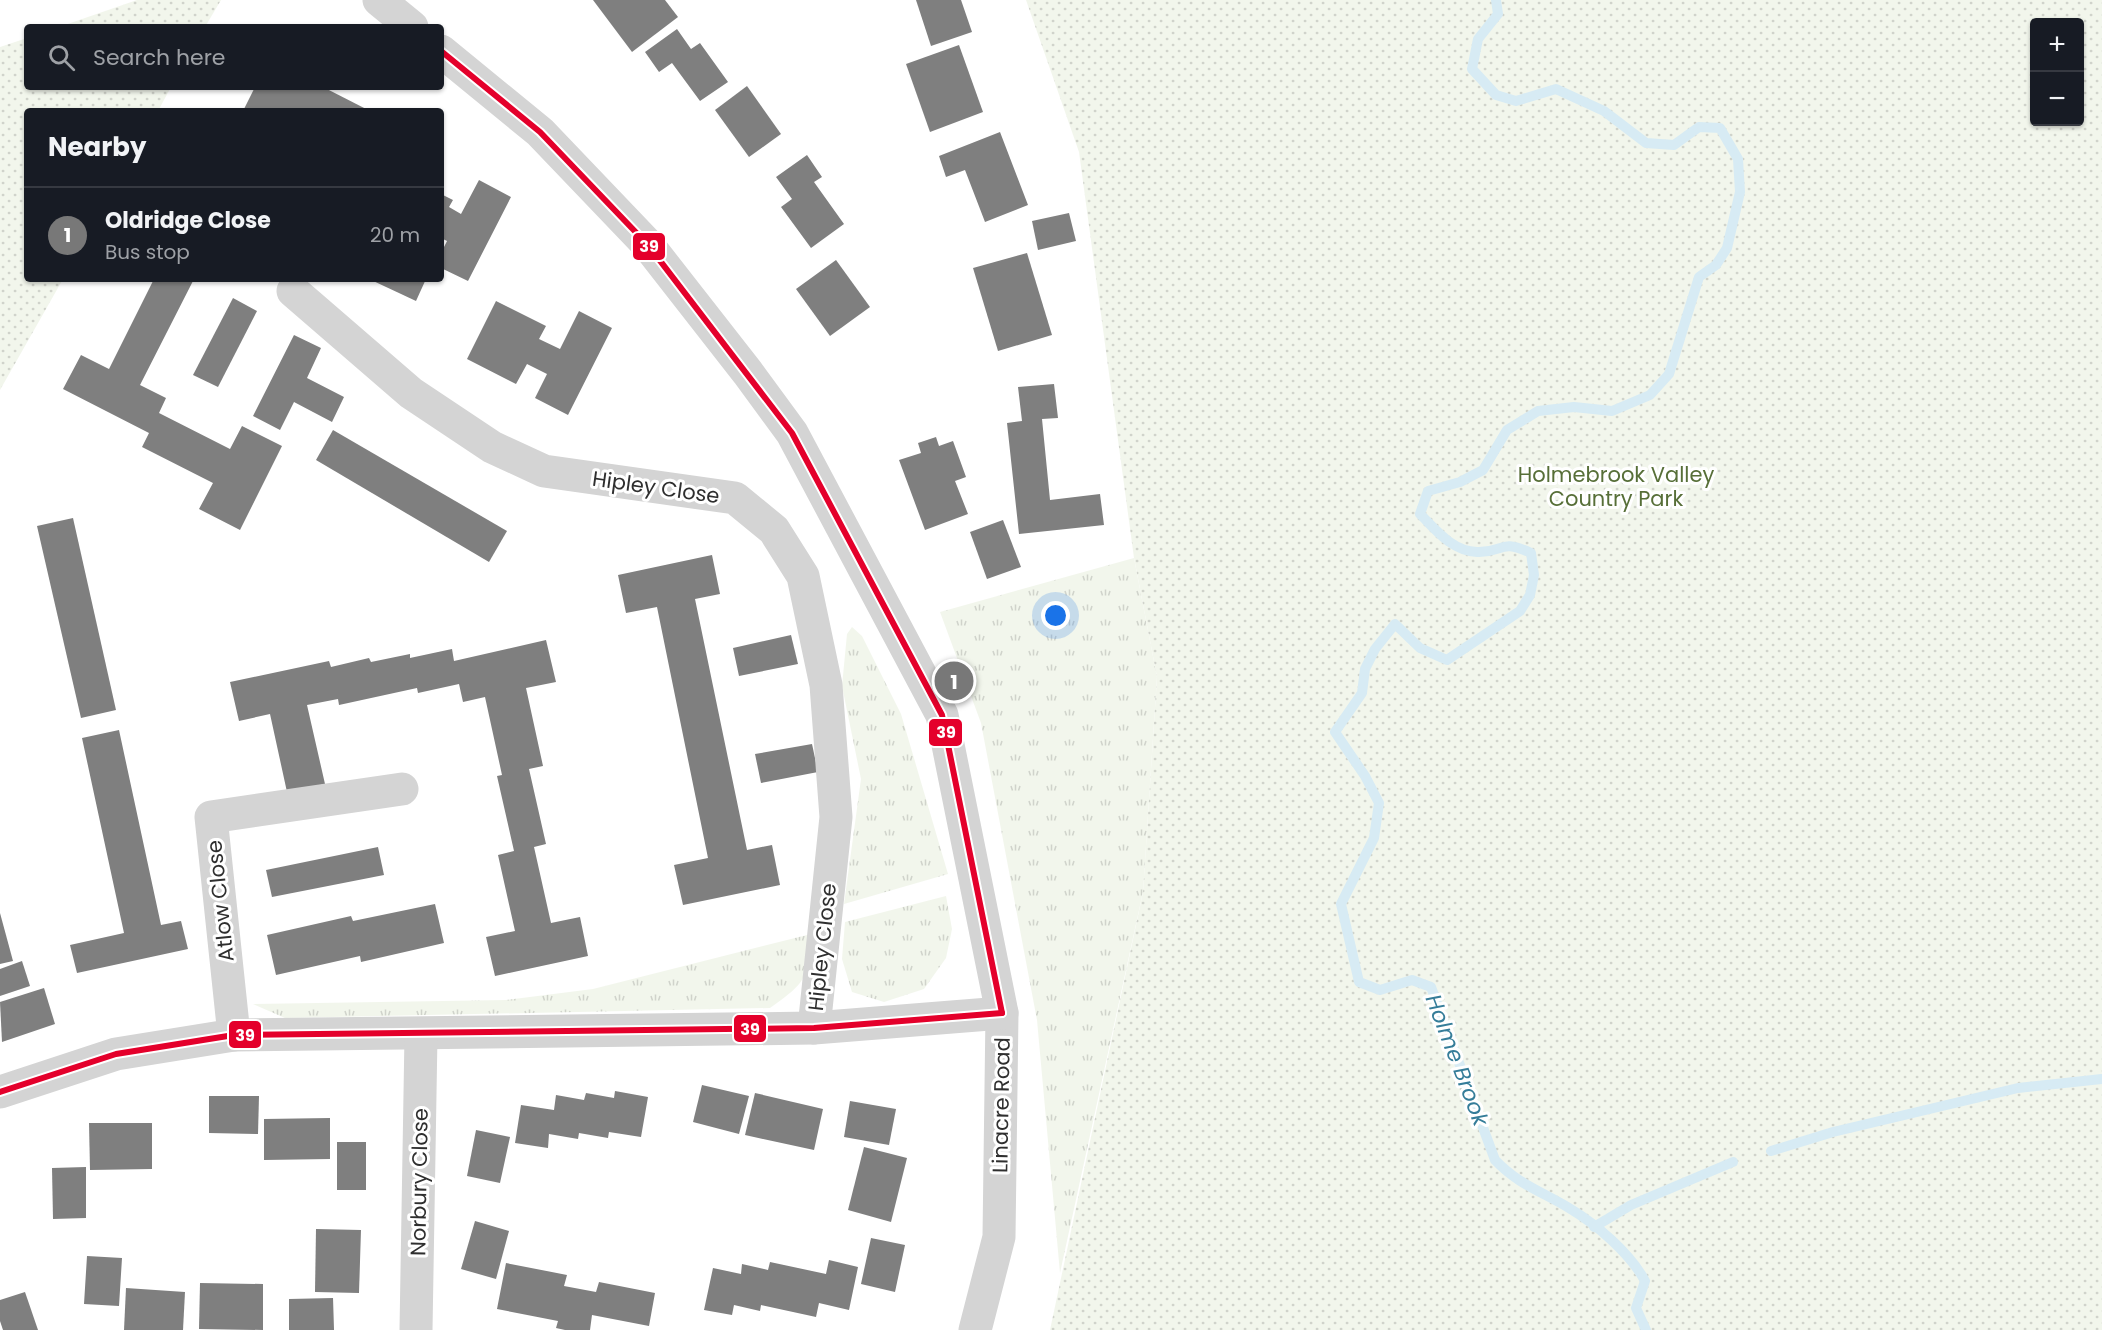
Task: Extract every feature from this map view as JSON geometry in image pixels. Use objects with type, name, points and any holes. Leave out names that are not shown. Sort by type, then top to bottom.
[{"type":"street","points":[[379,0],[408,24]]},
{"type":"street","name":"Linacre Road","points":[[444,53],[540,132],[648,245],[792,433],[942,715],[1002,1013],[999,1237],[975,1330]]},
{"type":"street","name":"Hipley Close","points":[[293,291],[411,393],[492,447],[544,471],[735,498],[774,530],[803,576],[826,685],[836,817],[814,1028]]},
{"type":"street","name":"Atlow Close","points":[[234,1035],[211,817],[402,789]]},
{"type":"street","points":[[0,1092],[116,1054],[234,1035],[421,1035],[814,1028],[1002,1013]]},
{"type":"street","name":"Norbury Close","points":[[417,1330],[421,1035]]},
{"type":"green space","points":[[137,0],[221,0],[207,24],[68,24]]},
{"type":"green space","name":"Holmebrook Valley Country Park","points":[[1026,0],[2102,0],[2102,1330],[1050,1330],[1143,892],[1157,677],[1134,558],[1079,152]]},
{"type":"green space","points":[[24,39],[24,90],[169,90],[160,108],[24,108],[24,282],[61,282],[0,390],[0,47]]},
{"type":"green space","points":[[1134,558],[1157,677],[1143,892],[1060,1273],[1037,1020],[981,723],[940,612]]},
{"type":"green space","points":[[852,627],[862,636],[901,714],[948,874],[844,904],[861,779],[842,686],[847,634]]},
{"type":"green space","points":[[946,896],[952,929],[946,958],[924,989],[884,1002],[852,992],[842,959],[845,922]]},
{"type":"green space","points":[[807,935],[807,961],[803,979],[798,986],[770,1008],[285,1018],[253,1004],[506,1000],[593,989]]},
{"type":"building","points":[[593,0],[665,0],[678,17],[632,52]]},
{"type":"building","points":[[916,0],[961,0],[972,32],[931,46]]},
{"type":"building","points":[[677,29],[691,49],[700,43],[728,82],[700,101],[672,63],[659,72],[645,52]]},
{"type":"building","points":[[959,45],[983,112],[930,132],[906,64]]},
{"type":"building","points":[[747,86],[781,134],[749,157],[715,110]]},
{"type":"building","points":[[254,90],[329,90],[364,108],[244,108]]},
{"type":"building","points":[[1000,132],[1028,205],[985,222],[965,170],[946,177],[939,156]]},
{"type":"building","points":[[807,155],[822,177],[814,182],[844,224],[811,248],[781,207],[792,199],[776,177]]},
{"type":"building","points":[[479,180],[511,197],[468,281],[444,269],[444,247],[447,241],[444,240],[444,196],[453,200],[449,207],[461,214]]},
{"type":"building","points":[[1069,213],[1076,241],[1038,250],[1032,221]]},
{"type":"building","points":[[1027,253],[1052,335],[998,351],[973,268]]},
{"type":"building","points":[[836,260],[870,307],[830,336],[796,289]]},
{"type":"building","points":[[152,282],[192,282],[140,385],[166,398],[159,413],[230,449],[242,426],[282,446],[240,530],[199,509],[213,483],[142,447],[149,433],[63,389],[81,355],[109,369]]},
{"type":"building","points":[[375,282],[425,282],[416,301]]},
{"type":"building","points":[[233,298],[257,311],[218,387],[193,375]]},
{"type":"building","points":[[496,301],[546,326],[539,339],[560,349],[579,311],[612,328],[568,415],[535,398],[547,374],[527,364],[516,384],[467,359]]},
{"type":"building","points":[[294,335],[321,348],[307,378],[344,397],[332,422],[294,402],[280,430],[253,416]]},
{"type":"building","points":[[1054,384],[1058,418],[1042,419],[1050,500],[1100,494],[1104,525],[1019,534],[1007,423],[1022,421],[1018,387]]},
{"type":"building","points":[[333,430],[507,531],[489,562],[316,460]]},
{"type":"building","points":[[936,437],[939,446],[953,441],[966,477],[955,481],[968,514],[925,530],[899,460],[921,453],[918,443]]},
{"type":"building","points":[[73,518],[116,710],[81,718],[37,526]]},
{"type":"building","points":[[1003,520],[1021,567],[987,579],[970,532]]},
{"type":"building","points":[[712,555],[720,594],[695,599],[747,850],[772,845],[780,885],[683,905],[674,865],[708,858],[657,607],[626,613],[618,575]]},
{"type":"building","points":[[791,635],[798,664],[739,676],[733,648]]},
{"type":"building","points":[[546,640],[556,682],[526,688],[543,766],[529,769],[546,844],[534,847],[551,923],[580,917],[588,956],[495,976],[486,937],[515,931],[498,855],[514,851],[497,776],[502,775],[485,697],[463,702],[459,684],[418,693],[417,688],[339,705],[338,699],[307,705],[325,784],[287,792],[270,714],[239,721],[230,682],[329,661],[331,667],[369,658],[371,662],[410,654],[410,658],[452,649],[454,661]]},
{"type":"building","points":[[119,730],[161,925],[181,921],[188,949],[77,973],[70,945],[124,933],[82,738]]},
{"type":"building","points":[[812,744],[818,772],[761,783],[755,754]]},
{"type":"building","points":[[378,847],[384,875],[272,897],[266,870]]},
{"type":"building","points":[[435,904],[444,943],[361,962],[360,956],[276,975],[267,935],[351,916],[353,921]]},
{"type":"building","points":[[0,913],[13,961],[0,964]]},
{"type":"building","points":[[22,961],[30,986],[0,996],[0,969]]},
{"type":"building","points":[[44,988],[55,1024],[2,1042],[0,1002]]},
{"type":"building","points":[[702,1085],[749,1096],[739,1134],[693,1122]]},
{"type":"building","points":[[615,1091],[648,1097],[641,1137],[609,1132],[608,1138],[579,1133],[578,1139],[549,1134],[548,1148],[515,1143],[521,1105],[554,1110],[556,1095],[584,1100],[586,1093],[614,1098]]},
{"type":"building","points":[[755,1093],[823,1109],[814,1150],[745,1135]]},
{"type":"building","points":[[209,1096],[259,1096],[258,1134],[209,1133]]},
{"type":"building","points":[[850,1101],[896,1109],[889,1145],[844,1137]]},
{"type":"building","points":[[330,1118],[330,1159],[264,1160],[264,1119]]},
{"type":"building","points":[[89,1123],[152,1123],[152,1169],[90,1170]]},
{"type":"building","points":[[476,1130],[510,1137],[500,1183],[467,1176]]},
{"type":"building","points":[[337,1142],[366,1142],[366,1190],[337,1190]]},
{"type":"building","points":[[864,1147],[907,1158],[891,1222],[848,1210]]},
{"type":"building","points":[[86,1167],[86,1218],[53,1219],[52,1168]]},
{"type":"building","points":[[475,1221],[509,1231],[496,1279],[461,1269]]},
{"type":"building","points":[[316,1229],[361,1230],[359,1293],[315,1292]]},
{"type":"building","points":[[871,1238],[905,1245],[895,1292],[861,1284]]},
{"type":"building","points":[[87,1256],[122,1258],[119,1306],[84,1304]]},
{"type":"building","points":[[829,1260],[858,1267],[849,1310],[819,1303],[816,1317],[761,1305],[760,1311],[734,1305],[732,1315],[704,1310],[713,1268],[741,1274],[742,1264],[768,1270],[770,1262],[826,1274]]},
{"type":"building","points":[[506,1263],[567,1275],[564,1286],[596,1292],[599,1282],[655,1293],[649,1326],[592,1315],[590,1330],[565,1330],[556,1328],[558,1321],[497,1309]]},
{"type":"building","points":[[200,1283],[263,1284],[263,1330],[199,1329]]},
{"type":"building","points":[[126,1288],[185,1292],[183,1330],[124,1330]]},
{"type":"building","points":[[25,1292],[38,1330],[3,1330],[0,1321],[0,1300]]},
{"type":"building","points":[[333,1298],[334,1330],[289,1330],[289,1299]]},
{"type":"waterway","name":"Holme Brook","points":[[1496,0],[1498,14],[1478,39],[1472,69],[1496,95],[1516,101],[1556,89],[1604,111],[1646,143],[1674,145],[1699,127],[1720,128],[1738,159],[1740,192],[1727,248],[1716,265],[1699,277],[1669,374],[1650,395],[1612,411],[1574,407],[1538,411],[1507,430],[1483,470],[1460,482],[1428,491],[1420,514],[1452,544],[1468,551],[1486,552],[1507,546],[1531,553],[1534,575],[1530,595],[1520,611],[1447,660],[1420,648],[1395,624],[1375,649],[1365,669],[1362,693],[1335,732],[1365,776],[1379,803],[1374,838],[1341,904],[1359,982],[1380,990],[1412,980],[1431,987],[1495,1160],[1522,1182],[1590,1222],[1631,1260],[1645,1281],[1636,1308],[1646,1330]]},
{"type":"waterway","points":[[1771,1151],[1833,1132],[2018,1088],[2102,1079]]},
{"type":"waterway","points":[[1594,1227],[1631,1205],[1733,1162]]},
{"type":"transit line","name":"39","points":[[444,53],[540,132],[648,245],[792,433],[942,715],[1002,1013]]},
{"type":"transit line","name":"39","points":[[0,1092],[116,1054],[234,1035],[814,1028],[1002,1013]]},
{"type":"place","name":"Oldridge Close","points":[[954,681]]}]
